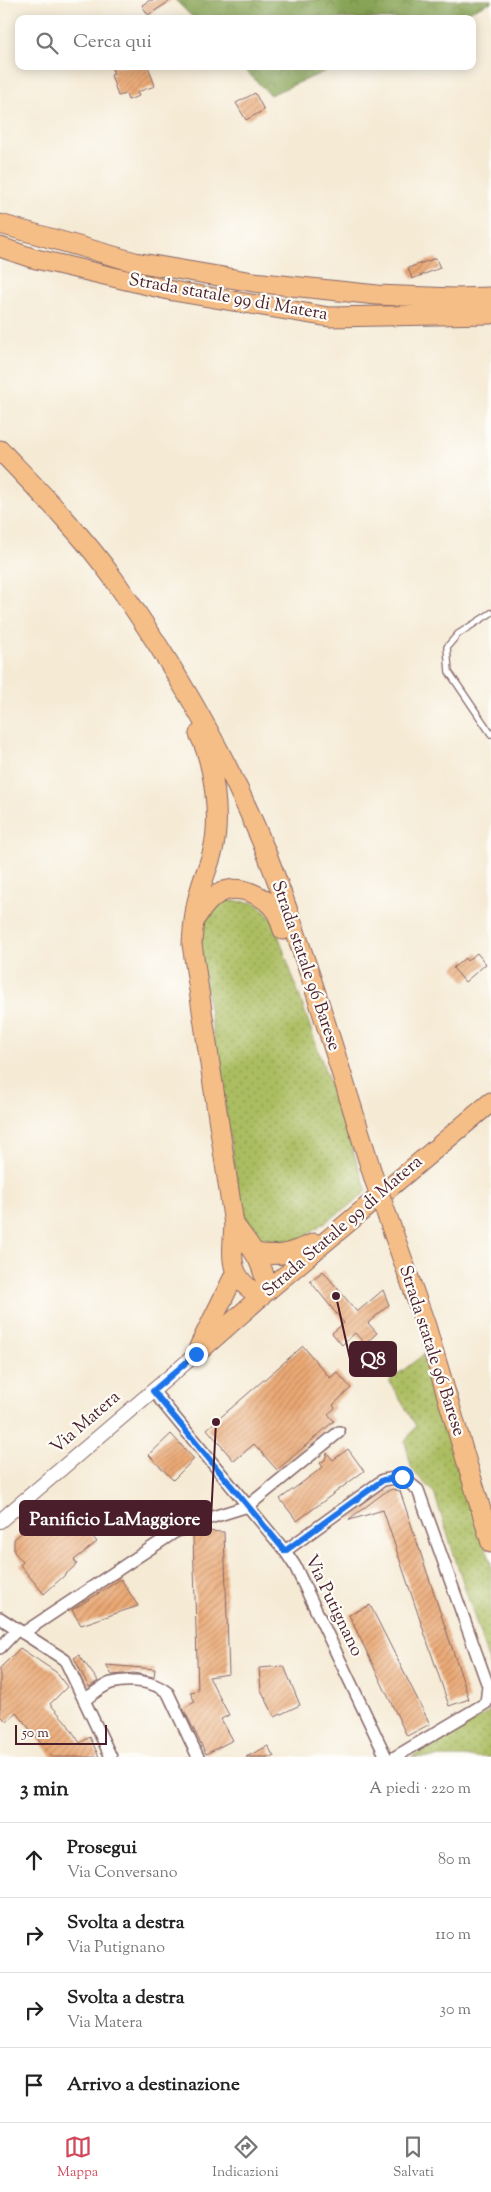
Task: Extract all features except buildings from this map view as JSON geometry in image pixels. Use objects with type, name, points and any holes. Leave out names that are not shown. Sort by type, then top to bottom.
[{"type":"main road","name":"Strada statale 99 di Matera","points":[[0,224],[135,262],[253,282],[377,295],[455,298],[491,297]]},
{"type":"main road","name":"Strada statale 99 di Matera","points":[[0,247],[32,258],[173,291],[329,317],[491,314]]},
{"type":"main road","name":"Strada statale 96 Barese","points":[[0,450],[64,519],[106,570],[149,632],[195,707],[237,788],[272,869],[330,1038],[374,1179],[426,1326],[491,1542]]},
{"type":"main road","points":[[149,632],[202,739],[216,795],[217,825],[214,849],[198,896],[193,922],[192,944],[234,1224],[232,1256],[235,1274],[247,1288],[264,1294],[265,1271],[256,1253],[234,1224]]},
{"type":"main road","points":[[193,922],[204,904],[222,892],[242,890],[261,897],[275,911],[330,1038]]},
{"type":"main road","name":"Strada Statale 99 di Matera","points":[[196,1354],[335,1233],[491,1102]]},
{"type":"main road","points":[[256,1253],[272,1256],[290,1254],[335,1233]]},
{"type":"main road","points":[[196,1354],[235,1274]]},
{"type":"street","name":"Via Matera","points":[[0,1521],[196,1354]]},
{"type":"street","name":"Via Putignano","points":[[153,1391],[285,1551],[295,1566],[386,1757]]},
{"type":"street","points":[[0,1648],[20,1631],[175,1532],[200,1521],[248,1506],[339,1432]]},
{"type":"street","points":[[285,1551],[383,1480],[402,1477],[418,1490],[488,1686],[486,1703],[395,1757]]},
{"type":"street","points":[[0,1618],[65,1660],[111,1757]]},
{"type":"street","points":[[84,1700],[109,1683],[130,1681],[159,1686],[168,1693],[198,1757]]},
{"type":"lane","points":[[491,613],[458,634],[447,646],[449,672],[491,734]]},
{"type":"green space","points":[[175,0],[491,0],[491,2],[460,15],[190,15]]},
{"type":"green space","points":[[245,70],[329,70],[270,95]]},
{"type":"green space","points":[[227,900],[257,903],[273,920],[367,1191],[352,1204],[293,1244],[266,1244],[252,1233],[242,1213],[197,934],[202,917]]},
{"type":"green space","points":[[423,1355],[491,1563],[491,1668],[434,1493],[412,1470],[405,1442],[416,1426],[389,1381]]},
{"type":"green space","points":[[491,1707],[491,1757],[412,1757],[487,1713]]},
{"type":"place","name":"Q8","points":[[336,1296]]},
{"type":"place","name":"Panificio LaMaggiore","points":[[216,1422]]},
{"type":"route","points":[[196,1354],[153,1391],[285,1551],[383,1480],[402,1477]]}]
